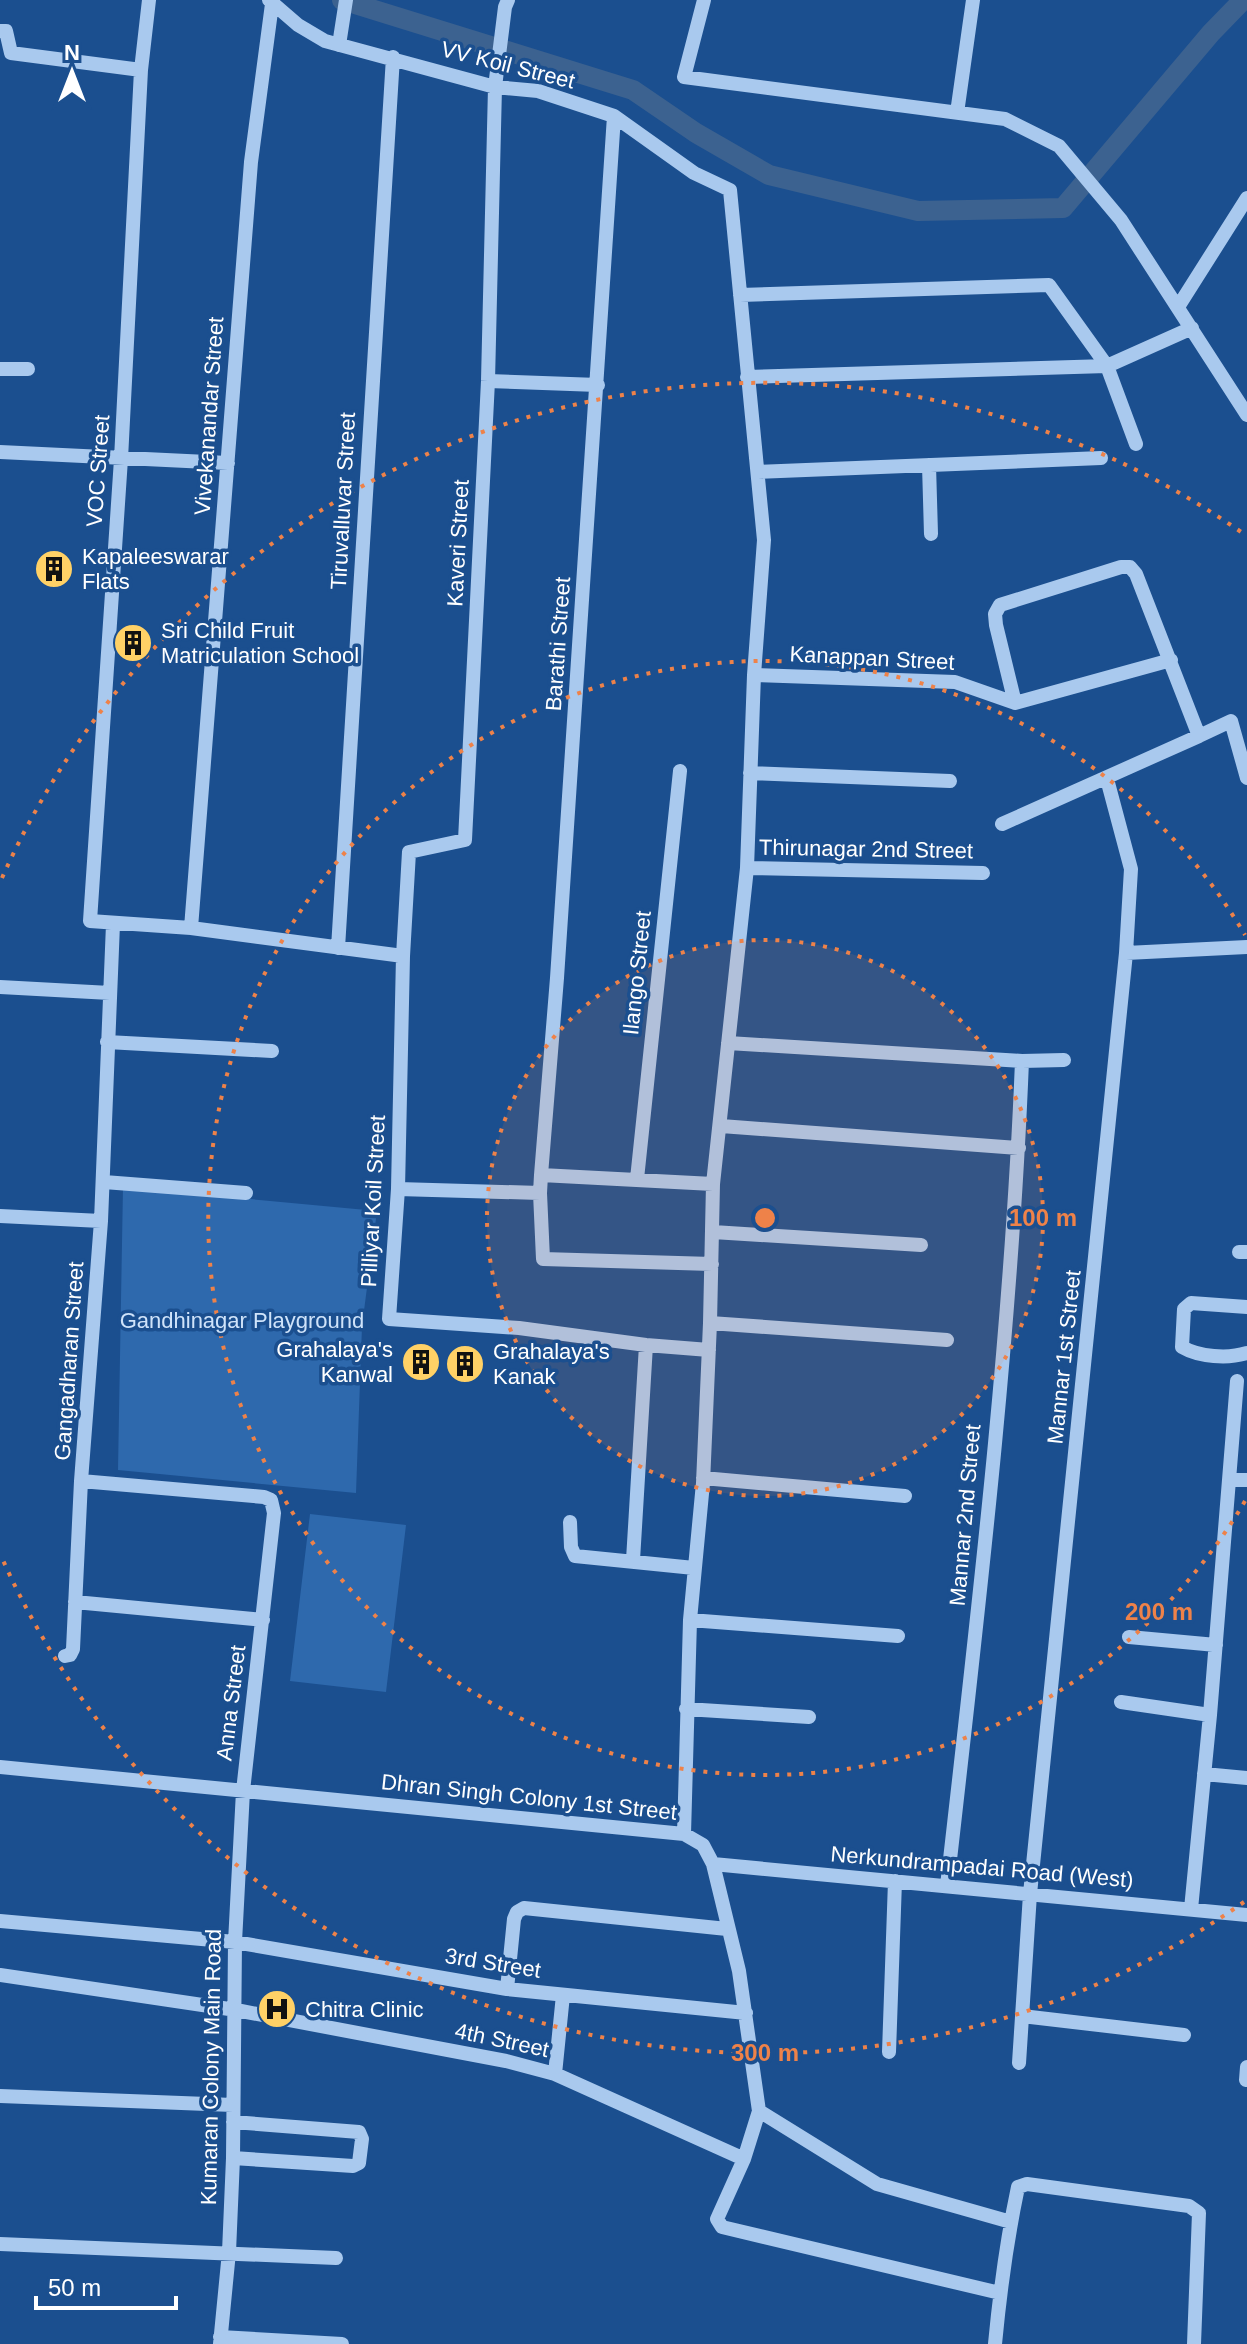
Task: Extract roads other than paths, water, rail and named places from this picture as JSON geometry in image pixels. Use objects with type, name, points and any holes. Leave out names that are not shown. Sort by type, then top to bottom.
[{"type":"street","name":"VOC Street","points":[[113,924],[90,921],[121,459],[141,70],[149,0]]},
{"type":"street","points":[[339,42],[346,0]]},
{"type":"street","points":[[704,0],[684,77],[1005,119],[1059,146],[1117,215],[1247,415]]},
{"type":"street","points":[[957,113],[973,0]]},
{"type":"street","name":"VV Koil Street","points":[[270,2],[298,25],[325,41],[339,42],[495,85],[538,91],[614,116],[694,173],[730,190],[740,295]]},
{"type":"street","name":"Vivekanandar Street","points":[[191,928],[251,162],[270,2]]},
{"type":"street","name":"Kaveri Street","points":[[403,956],[409,852],[465,840],[488,381],[495,85],[506,3]]},
{"type":"street","points":[[0,31],[6,31],[11,53],[141,70]]},
{"type":"street","name":"Tiruvalluvar Street","points":[[338,948],[393,57]]},
{"type":"street","name":"Barathi Street","points":[[614,116],[598,385],[541,1175],[543,1259],[712,1264]]},
{"type":"street","points":[[1178,307],[1247,198]]},
{"type":"street","points":[[684,1834],[686,1709],[690,1620],[703,1478],[713,1184],[747,868],[754,675],[764,540],[740,295],[1049,285],[1107,366],[1136,444]]},
{"type":"street","points":[[747,377],[1107,366],[1192,328]]},
{"type":"street","points":[[0,369],[28,369]]},
{"type":"street","points":[[488,381],[598,385]]},
{"type":"street","points":[[0,452],[228,463]]},
{"type":"street","points":[[758,472],[1101,458]]},
{"type":"street","points":[[929,465],[931,534]]},
{"type":"street","points":[[1171,660],[1015,703],[995,614],[1000,605],[1121,567],[1130,567],[1136,574],[1171,660],[1199,736]]},
{"type":"street","name":"Kanappan Street","points":[[754,675],[955,682],[1015,703]]},
{"type":"street","name":"Thirunagar 2nd Street","points":[[1002,824],[1231,721],[1247,778]]},
{"type":"street","name":"Ilango Street","points":[[637,1179],[680,771]]},
{"type":"street","points":[[750,773],[950,781]]},
{"type":"street","name":"Mannar 1st Street","points":[[1019,2063],[1030,1894],[1126,953],[1131,869],[1107,779]]},
{"type":"street","name":"Thirunagar 2nd Street","points":[[747,868],[983,873]]},
{"type":"street","points":[[113,924],[191,928],[403,956]]},
{"type":"street","name":"Gangadharan Street","points":[[113,924],[104,1182],[81,1481],[271,1500],[274,1513],[263,1620]]},
{"type":"street","points":[[1126,953],[1247,947]]},
{"type":"street","name":"Pilliyar Koil Street","points":[[403,956],[398,1189],[389,1319],[519,1328],[709,1350]]},
{"type":"street","points":[[0,987],[110,993]]},
{"type":"street","points":[[107,1042],[272,1051]]},
{"type":"street","points":[[728,1043],[1022,1061],[1064,1060]]},
{"type":"street","name":"Mannar 2nd Street","points":[[947,1886],[985,1550],[1019,1148],[1022,1061]]},
{"type":"street","points":[[721,1126],[1019,1148]]},
{"type":"street","points":[[541,1175],[713,1184]]},
{"type":"street","points":[[104,1182],[246,1193]]},
{"type":"street","points":[[398,1189],[540,1193]]},
{"type":"street","points":[[0,1216],[101,1221]]},
{"type":"street","points":[[713,1232],[921,1245]]},
{"type":"street","points":[[1247,1307],[1191,1303],[1184,1309],[1181,1340],[1182,1347],[1189,1351],[1208,1355],[1247,1353]]},
{"type":"street","points":[[710,1323],[947,1340]]},
{"type":"street","points":[[633,1560],[646,1345]]},
{"type":"street","points":[[1191,1909],[1237,1381]]},
{"type":"street","points":[[703,1478],[905,1496]]},
{"type":"street","points":[[1229,1480],[1247,1480]]},
{"type":"street","points":[[65,1656],[70,1655],[73,1649],[81,1481]]},
{"type":"street","points":[[570,1522],[571,1547],[575,1556],[694,1568]]},
{"type":"street","points":[[75,1602],[263,1620]]},
{"type":"street","name":"Anna Street","points":[[243,1791],[263,1620]]},
{"type":"street","points":[[690,1620],[898,1636]]},
{"type":"street","points":[[1129,1637],[1216,1645]]},
{"type":"street","points":[[1121,1702],[1210,1715]]},
{"type":"street","points":[[686,1709],[809,1717]]},
{"type":"street","name":"Dhran Singh Colony 1st Street","points":[[0,1767],[684,1834],[703,1845],[713,1864]]},
{"type":"street","points":[[1204,1774],[1247,1778]]},
{"type":"street","name":"Kumaran Colony Main Road","points":[[220,2341],[229,2252],[233,2158],[235,1942],[243,1791]]},
{"type":"street","points":[[713,1864],[739,1971],[759,2111],[744,2159],[717,2219],[719,2224],[1000,2293]]},
{"type":"street","name":"Nerkundrampadai Road (West)","points":[[713,1864],[1247,1915]]},
{"type":"street","points":[[889,2052],[895,1881]]},
{"type":"street","points":[[507,1989],[514,1919],[517,1912],[524,1908],[727,1929]]},
{"type":"street","name":"3rd Street","points":[[0,1921],[235,1942],[507,1989],[746,2013]]},
{"type":"street","name":"4th Street","points":[[0,1975],[236,2010],[506,2061],[555,2074],[744,2159]]},
{"type":"street","points":[[555,2074],[563,1995]]},
{"type":"street","points":[[1022,2016],[1184,2035]]},
{"type":"street","points":[[0,2096],[233,2105]]},
{"type":"street","points":[[759,2111],[877,2184],[1011,2222]]},
{"type":"street","points":[[233,2122],[359,2132],[362,2139],[359,2163],[353,2166],[233,2158]]},
{"type":"street","points":[[995,2344],[1000,2293],[1018,2187],[1027,2184],[1189,2206],[1199,2213],[1194,2344]]},
{"type":"street","points":[[0,2244],[336,2258]]},
{"type":"street","points":[[220,2341],[342,2344]]},
{"type":"waterway","points":[[342,0],[633,90],[696,133],[769,175],[918,211],[1063,208],[1211,33],[1243,0]]},
{"type":"place","name":"Kapaleeswarar Flats","points":[[54,569]]},
{"type":"place","name":"Sri Child Fruit Matriculation School","points":[[133,643]]},
{"type":"place","name":"Grahalaya's Kanwal","points":[[421,1362]]},
{"type":"place","name":"Grahalaya's Kanak","points":[[465,1364]]},
{"type":"place","name":"Chitra Clinic","points":[[277,2009]]},
{"type":"park label","name":"Gandhinagar Playground","points":[[242,1320]]}]
